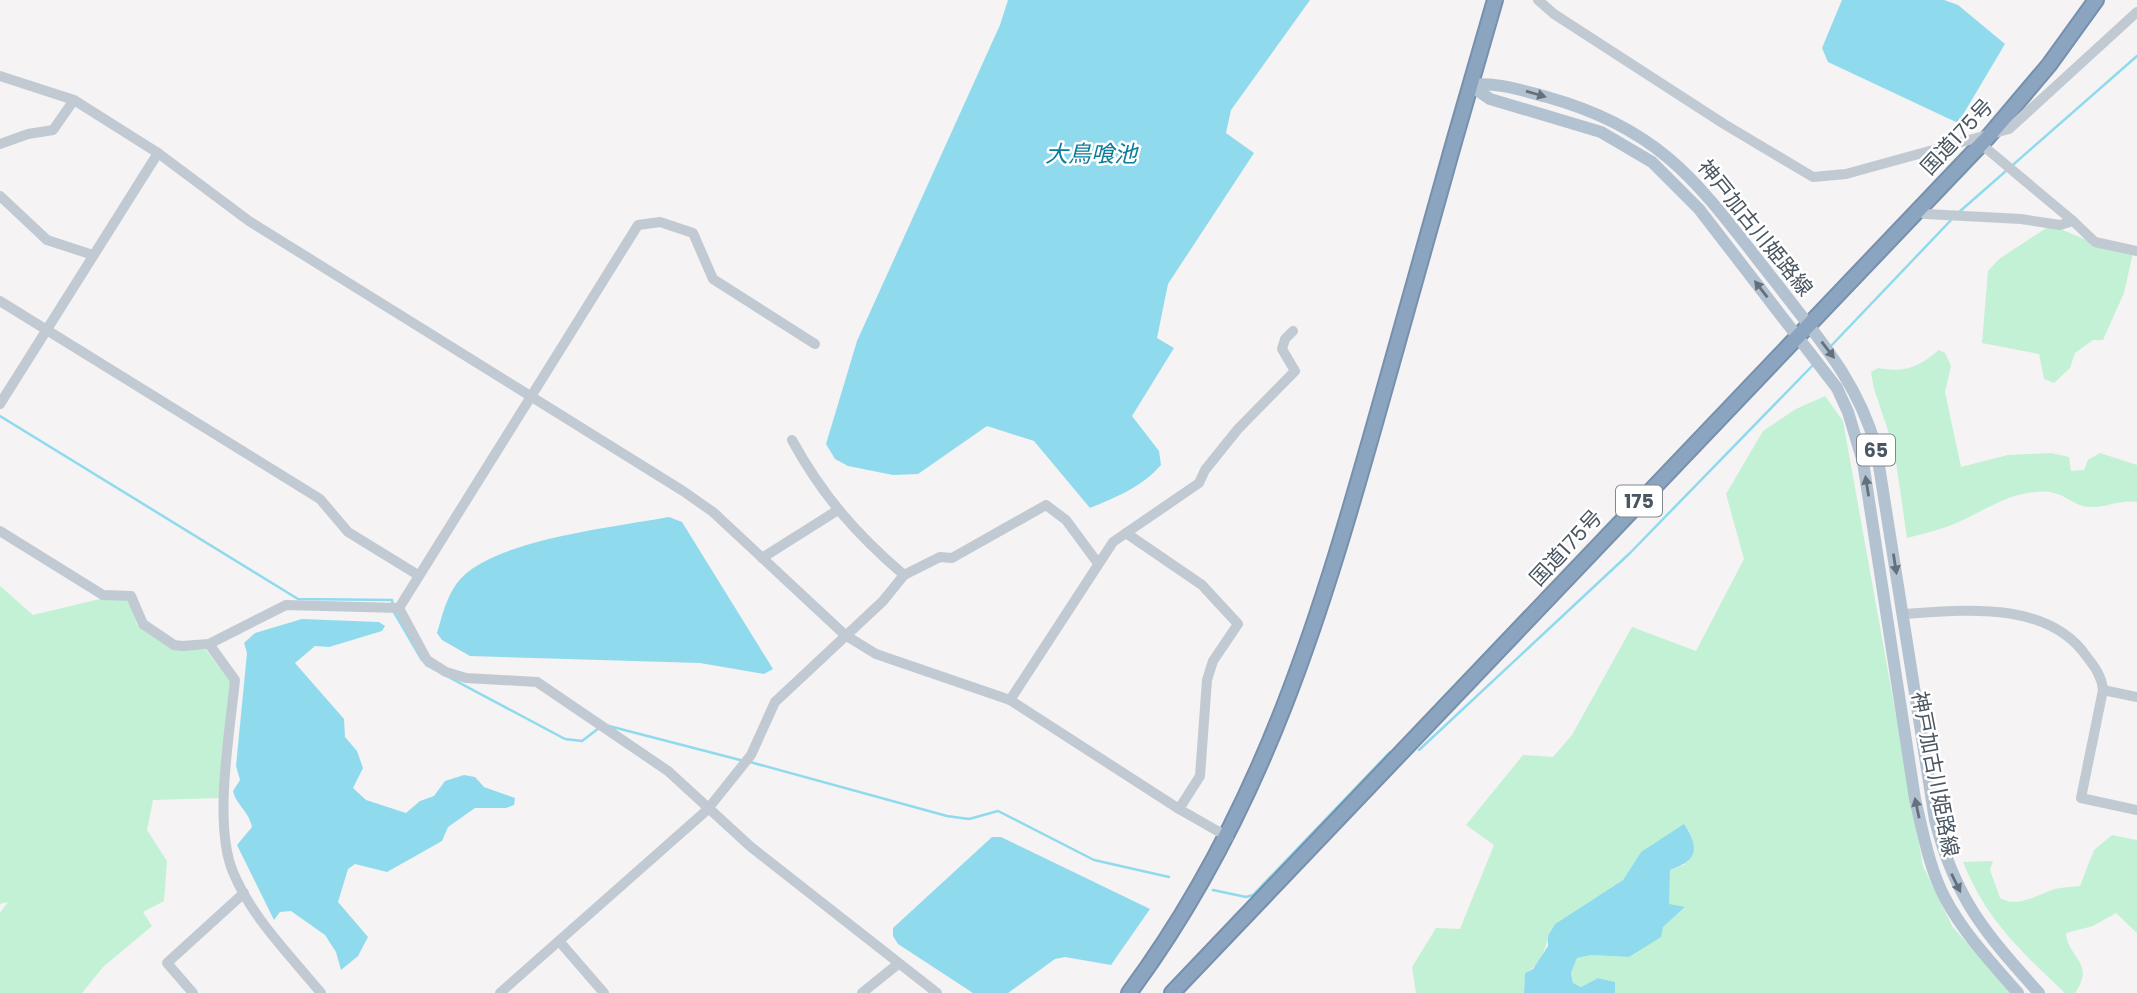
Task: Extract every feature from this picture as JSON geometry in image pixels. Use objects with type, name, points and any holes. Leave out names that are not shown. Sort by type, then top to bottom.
[{"type":"highway","points":[[1129,993],[1171,933],[1228,837],[1283,715],[1364,463],[1495,0]]},
{"type":"highway","name":"国道175号","points":[[1172,993],[1984,140],[2049,65],[2096,0]]},
{"type":"main road","name":"神戸加古川姫路線","points":[[1470,85],[1493,82],[1582,107],[1642,136],[1695,182],[1849,378],[1869,424],[1880,471],[1935,820],[1948,867],[1985,931],[2039,993]]},
{"type":"main road","name":"神戸加古川姫路線","points":[[1470,85],[1490,99],[1601,132],[1652,163],[1699,209],[1837,388],[1848,412],[1863,462],[1915,799],[1934,871],[1944,897],[1962,927],[2018,993]]},
{"type":"street","points":[[1538,0],[1554,14],[1724,124],[1813,177],[1846,174],[1970,138],[1984,140],[2010,130],[2137,12]]},
{"type":"street","points":[[0,76],[74,100],[158,153],[249,221],[683,491],[713,512],[845,635],[876,654],[1010,700],[1179,809],[1228,837]]},
{"type":"street","points":[[0,144],[28,134],[53,131],[74,100]]},
{"type":"street","points":[[1984,140],[2095,242],[2137,251]]},
{"type":"street","points":[[0,404],[158,153]]},
{"type":"street","points":[[0,195],[47,240],[93,255]]},
{"type":"street","points":[[1916,210],[1926,215],[2021,219],[2060,225],[2073,221]]},
{"type":"street","points":[[399,608],[638,225],[660,222],[693,233],[713,279],[815,344]]},
{"type":"street","points":[[0,301],[320,499],[348,532],[418,575]]},
{"type":"street","points":[[1010,700],[1112,541],[1199,483],[1205,470],[1238,429],[1295,371],[1282,349],[1285,339],[1293,331]]},
{"type":"street","points":[[792,440],[816,484],[874,550],[904,575]]},
{"type":"street","points":[[500,993],[707,810],[751,755],[775,702],[883,601],[904,575],[940,557],[952,558],[1046,505],[1066,520],[1097,562]]},
{"type":"street","points":[[762,558],[838,510]]},
{"type":"street","points":[[0,531],[103,595],[131,596],[143,624],[173,645],[209,644],[286,605],[399,608]]},
{"type":"street","points":[[1126,533],[1202,585],[1238,624],[1213,661],[1207,680],[1200,776],[1179,809]]},
{"type":"street","points":[[399,608],[419,648],[436,666],[466,678],[537,682],[668,771],[707,810],[937,993]]},
{"type":"street","points":[[1903,614],[1975,609],[2055,626],[2081,648],[2099,675],[2103,690],[2081,798],[2137,810]]},
{"type":"street","points":[[209,644],[234,680],[223,815],[232,870],[262,922],[321,993]]},
{"type":"street","points":[[2103,690],[2137,697]]},
{"type":"street","points":[[193,993],[166,963],[244,893]]},
{"type":"street","points":[[559,941],[604,993]]},
{"type":"street","points":[[862,993],[898,964]]},
{"type":"green space","points":[[2051,225],[2091,242],[2133,253],[2124,293],[2103,340],[2093,340],[2075,353],[2070,368],[2054,383],[2044,379],[2039,354],[1982,343],[1988,271],[1999,259]]},
{"type":"green space","points":[[1939,350],[1945,353],[1951,366],[1945,392],[1961,467],[2008,455],[2051,453],[2069,457],[2071,471],[2084,470],[2088,460],[2100,453],[2137,465],[2137,502],[2089,507],[2050,492],[2023,494],[1949,526],[1907,538],[1894,448],[1871,372],[1878,368],[1896,370],[1911,367],[1925,361]]},
{"type":"green space","points":[[1825,396],[1843,421],[1923,866],[1952,926],[2011,993],[1615,993],[1615,982],[1598,978],[1581,987],[1573,983],[1571,973],[1577,958],[1591,955],[1629,957],[1684,908],[1668,905],[1670,870],[1686,864],[1641,852],[1623,880],[1555,924],[1541,958],[1525,973],[1524,993],[1416,993],[1412,967],[1436,928],[1460,929],[1494,845],[1466,825],[1523,755],[1553,757],[1572,735],[1632,627],[1696,651],[1744,559],[1726,494],[1763,431],[1796,409]]},
{"type":"green space","points":[[0,586],[33,615],[100,599],[129,599],[137,625],[173,650],[206,650],[232,683],[220,798],[153,800],[147,830],[167,861],[164,901],[143,912],[152,926],[103,967],[82,993],[0,993],[0,913],[8,902],[0,904]]},
{"type":"green space","points":[[2112,835],[2137,840],[2137,933],[2116,913],[2093,926],[2066,933],[2083,974],[2075,993],[2065,993],[2006,934],[1972,883],[1963,862],[1993,861],[1990,870],[2000,898],[2019,901],[2055,889],[2080,886],[2094,850]]},
{"type":"water","name":"大鳥喰池","points":[[1008,0],[1310,0],[1231,110],[1226,133],[1254,153],[1168,284],[1157,338],[1174,348],[1132,416],[1159,451],[1161,465],[1119,496],[1090,508],[1034,441],[987,426],[918,474],[893,475],[848,466],[835,459],[826,444],[857,341],[1000,25]]},
{"type":"water","points":[[1842,0],[1944,0],[1958,5],[2005,44],[1958,123],[1828,62],[1822,48]]},
{"type":"water","points":[[669,517],[682,522],[773,669],[764,674],[700,663],[470,656],[442,640],[437,633],[447,601],[457,583],[473,568],[496,556],[555,538]]},
{"type":"water","points":[[302,619],[379,622],[385,626],[382,631],[329,647],[315,646],[295,663],[344,719],[345,737],[357,751],[363,768],[353,788],[366,800],[406,813],[420,801],[434,796],[445,781],[464,775],[475,777],[484,787],[515,798],[514,805],[506,808],[475,808],[448,827],[442,841],[387,872],[355,864],[348,869],[338,902],[368,937],[358,956],[341,970],[336,952],[325,935],[291,911],[280,912],[274,920],[237,845],[252,827],[233,791],[240,780],[236,766],[247,653],[244,643],[255,633]]},
{"type":"water","points":[[1684,824],[1692,840],[1694,853],[1686,862],[1670,870],[1669,904],[1685,907],[1663,927],[1661,937],[1629,957],[1591,955],[1577,958],[1571,973],[1573,983],[1581,987],[1598,978],[1615,982],[1615,993],[1524,993],[1525,973],[1533,969],[1548,946],[1548,936],[1555,924],[1623,880],[1641,852]]},
{"type":"water","points":[[992,837],[1001,837],[1150,909],[1111,965],[1065,957],[1055,959],[1008,993],[973,993],[898,944],[893,936],[893,928]]},
{"type":"waterway","points":[[1958,213],[2137,56]]},
{"type":"waterway","points":[[1830,347],[1953,218]]},
{"type":"waterway","points":[[1419,750],[1630,553],[1813,365]]},
{"type":"waterway","points":[[0,416],[298,599],[392,600],[393,605]]},
{"type":"waterway","points":[[394,612],[422,660]]},
{"type":"waterway","points":[[426,665],[565,739],[582,741],[599,728]]},
{"type":"waterway","points":[[605,725],[744,761]]},
{"type":"waterway","points":[[1213,890],[1246,897],[1253,895],[1390,752]]},
{"type":"waterway","points":[[750,762],[947,816],[969,819],[998,811],[1094,860],[1169,877]]}]
